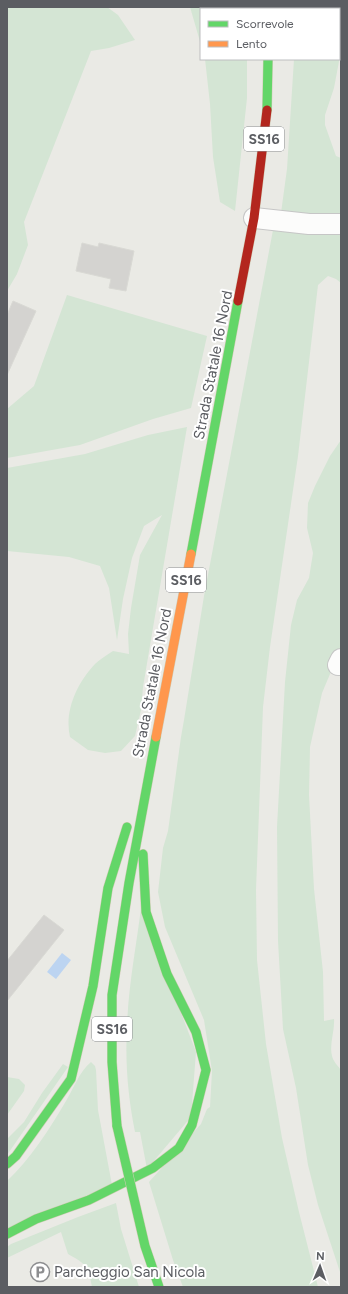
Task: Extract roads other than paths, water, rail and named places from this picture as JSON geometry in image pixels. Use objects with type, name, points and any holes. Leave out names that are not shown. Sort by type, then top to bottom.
[{"type":"main road","name":"Strada Statale 16 Nord","points":[[159,1287],[145,1246],[117,1126],[112,1062],[112,995],[129,883],[254,218],[267,108],[268,60]]},
{"type":"main road","points":[[134,807],[157,732]]},
{"type":"main road","points":[[7,1234],[36,1219],[89,1200],[153,1168],[180,1148],[192,1125],[206,1070],[196,1032],[167,974],[146,912],[142,814]]},
{"type":"main road","points":[[7,1164],[16,1156],[71,1079],[93,986],[108,888],[129,822]]},
{"type":"street","points":[[254,218],[309,224],[341,224]]},
{"type":"water","points":[[62,953],[71,960],[56,979],[47,972]]},
{"type":"place","name":"Parcheggio San Nicola","points":[[40,1272]]}]
